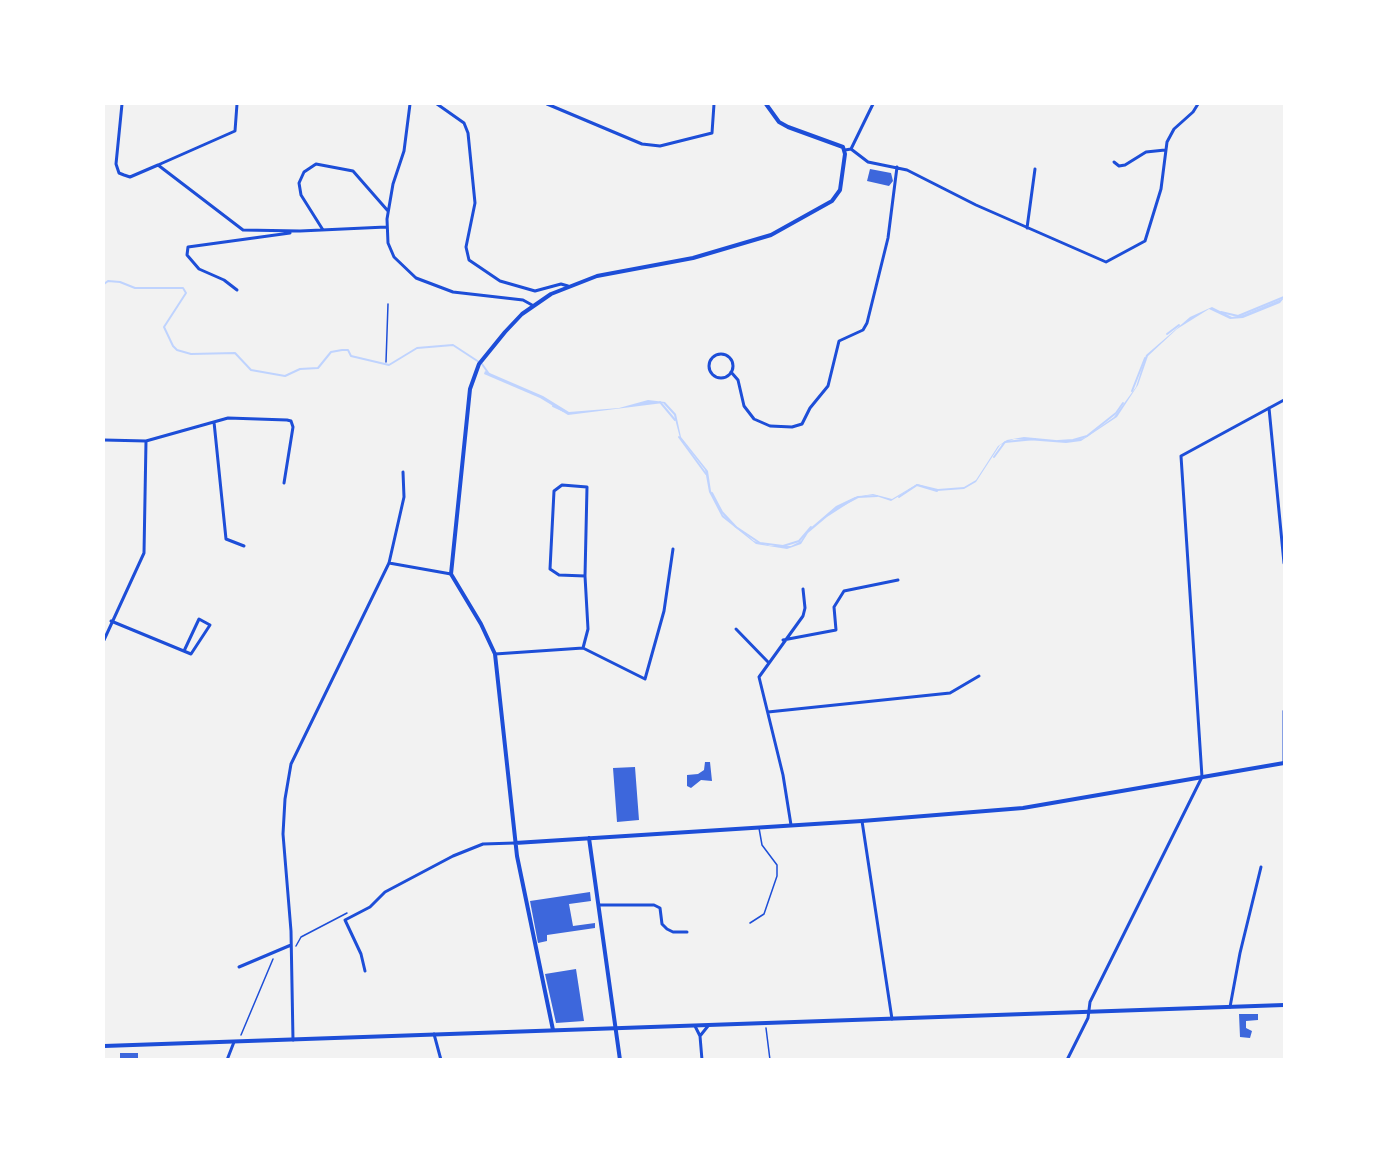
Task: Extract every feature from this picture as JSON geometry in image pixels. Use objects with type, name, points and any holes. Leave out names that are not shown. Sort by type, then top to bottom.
[{"type":"street","points":[[122,104],[116,164],[119,172],[130,177],[235,131],[237,104]]},
{"type":"street","points":[[410,104],[404,151],[386,227],[388,243],[394,257],[416,278],[453,292],[523,300],[532,306]]},
{"type":"street","points":[[437,104],[464,123],[468,133],[475,203],[466,246],[469,260],[500,281],[535,291],[561,284],[568,286]]},
{"type":"street","points":[[547,104],[642,144],[660,146],[712,133],[714,104]]},
{"type":"street","points":[[765,104],[779,122],[839,144],[845,150]]},
{"type":"street","points":[[851,149],[873,104]]},
{"type":"street","points":[[845,150],[851,149],[868,162],[897,167],[1106,262],[1145,241],[1157,205],[1165,150],[1174,129],[1198,104]]},
{"type":"street","points":[[553,1030],[515,843],[495,654],[485,632],[451,574],[470,389],[483,358],[532,306],[568,286],[597,276],[693,258],[784,229],[837,196],[845,150]]},
{"type":"street","points":[[1114,162],[1119,166],[1125,165],[1146,152],[1165,150]]},
{"type":"street","points":[[323,230],[301,195],[299,183],[304,172],[316,164],[353,171],[388,211]]},
{"type":"street","points":[[158,165],[243,230],[300,231],[386,227]]},
{"type":"street","points":[[731,372],[722,378],[715,376],[710,370],[712,359],[722,354],[729,358],[732,364],[731,372],[738,380],[744,406],[754,419],[770,426],[792,427],[802,424],[810,408],[828,386],[839,341],[863,330],[867,323],[888,238],[897,167]]},
{"type":"street","points":[[1028,228],[1035,169]]},
{"type":"street","points":[[237,290],[224,280],[199,269],[187,255],[188,247],[300,231]]},
{"type":"street","points":[[1067,1059],[1088,1018],[1090,1002],[1202,777],[1194,623],[1181,456],[1284,400]]},
{"type":"street","points":[[1269,408],[1284,563]]},
{"type":"street","points":[[104,440],[146,441],[228,418],[291,421],[293,427],[284,483]]},
{"type":"street","points":[[214,422],[226,539],[244,546]]},
{"type":"street","points":[[104,640],[144,552],[146,441]]},
{"type":"street","points":[[293,1040],[291,945],[284,834],[285,799],[291,764],[389,563],[404,497],[403,472]]},
{"type":"street","points":[[583,648],[588,629],[585,576],[587,487],[562,485],[554,491],[550,569],[559,575],[585,576]]},
{"type":"street","points":[[495,654],[583,648],[645,679],[664,611],[673,549]]},
{"type":"street","points":[[389,563],[451,574]]},
{"type":"street","points":[[783,640],[836,630],[834,607],[844,591],[898,580]]},
{"type":"street","points":[[791,825],[783,775],[759,681],[783,640],[803,616],[805,609],[802,589]]},
{"type":"street","points":[[111,621],[191,654],[210,625],[199,620],[184,651]]},
{"type":"street","points":[[736,629],[768,663]]},
{"type":"street","points":[[768,713],[950,693],[979,676]]},
{"type":"street","points":[[365,971],[361,954],[345,920],[370,907],[385,892],[453,856],[483,844],[759,828],[1023,808],[1284,764],[1284,711]]},
{"type":"street","points":[[862,821],[892,1019]]},
{"type":"street","points":[[589,838],[620,1059]]},
{"type":"street","points":[[1230,1007],[1240,953],[1261,867]]},
{"type":"street","points":[[599,905],[654,905],[660,908],[662,924],[667,929],[673,932],[687,932]]},
{"type":"street","points":[[239,967],[291,945]]},
{"type":"street","points":[[104,1046],[1284,1005]]},
{"type":"street","points":[[700,1036],[708,1025]]},
{"type":"street","points":[[695,1026],[700,1036],[702,1059]]},
{"type":"street","points":[[434,1034],[441,1059]]},
{"type":"street","points":[[227,1059],[234,1042]]},
{"type":"lane","points":[[750,923],[764,914],[777,876],[777,865],[762,845],[759,828]]},
{"type":"path","points":[[1284,168],[1284,196]]},
{"type":"path","points":[[386,362],[388,304]]},
{"type":"path","points":[[291,950],[301,937],[333,922],[340,915],[353,912]]},
{"type":"path","points":[[240,1042],[276,951]]},
{"type":"path","points":[[766,1024],[770,1059]]},
{"type":"water","points":[[1284,298],[1280,303],[1243,318],[1230,319],[1209,309],[1177,329],[1148,356],[1138,385],[1117,417],[1081,441],[1066,443],[1014,439],[1000,445],[976,482],[964,489],[937,491],[917,485],[891,501],[873,495],[858,497],[827,517],[808,533],[801,544],[787,549],[756,544],[722,517],[709,492],[705,470],[680,438],[674,415],[663,403],[568,415],[540,398],[484,374],[485,371],[543,396],[569,412],[619,408],[648,400],[665,402],[676,414],[681,437],[708,471],[711,491],[723,515],[754,541],[771,546],[791,546],[801,541],[807,531],[836,506],[855,497],[873,494],[892,499],[917,484],[938,489],[964,487],[976,480],[998,446],[1007,440],[1024,437],[1066,441],[1084,438],[1114,417],[1136,387],[1146,355],[1190,317],[1212,307],[1232,317],[1243,315]]},
{"type":"building","points":[[870,169],[891,173],[893,181],[889,186],[867,181]]},
{"type":"building","points":[[705,762],[710,762],[712,781],[701,780],[691,788],[687,786],[687,775],[698,774],[704,770]]},
{"type":"building","points":[[635,767],[639,820],[617,822],[613,768]]},
{"type":"building","points":[[590,892],[591,901],[569,904],[573,926],[595,923],[595,928],[547,935],[547,941],[538,943],[530,901]]},
{"type":"building","points":[[576,969],[584,1021],[556,1023],[545,974]]},
{"type":"building","points":[[1239,1014],[1258,1014],[1258,1020],[1246,1021],[1246,1028],[1252,1031],[1250,1038],[1240,1037]]},
{"type":"building","points":[[120,1053],[138,1053],[138,1060],[120,1060]]},
{"type":"waterway","points":[[104,284],[108,281],[120,282],[135,288],[183,288],[186,293],[164,327],[173,346],[177,350],[191,354],[235,353],[251,370],[285,376],[300,369],[318,368],[331,352],[342,350],[348,350],[351,356],[389,365],[417,348],[453,345],[482,364],[489,374]]},
{"type":"waterway","points":[[1221,312],[1238,316],[1284,297]]},
{"type":"waterway","points":[[1167,334],[1179,325]]},
{"type":"waterway","points":[[1132,391],[1145,358]]},
{"type":"waterway","points":[[660,402],[675,420]]},
{"type":"waterway","points":[[1058,441],[1087,436],[1116,413],[1123,403]]},
{"type":"waterway","points":[[553,406],[564,411]]},
{"type":"waterway","points":[[679,437],[706,474]]},
{"type":"waterway","points":[[994,457],[1005,442],[1035,439]]},
{"type":"waterway","points":[[899,497],[917,485],[937,491]]},
{"type":"waterway","points":[[712,493],[722,512],[736,527],[760,543],[783,546],[799,541],[811,527]]},
{"type":"waterway","points":[[837,508],[858,497],[877,496]]}]
